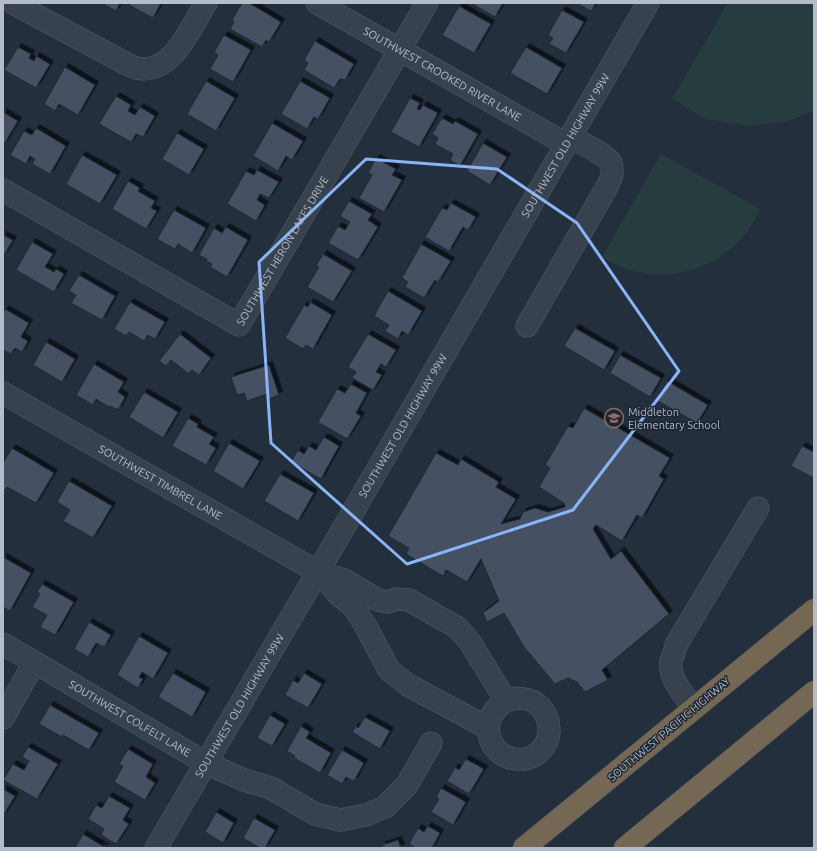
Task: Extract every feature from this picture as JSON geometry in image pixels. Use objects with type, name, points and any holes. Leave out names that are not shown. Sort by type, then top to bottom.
[{"type":"highway","name":"SOUTHWEST PACIFIC HIGHWAY","points":[[524,848],[814,610]]},
{"type":"highway","points":[[625,848],[814,692]]},
{"type":"street","points":[[13,3],[125,63],[137,68],[149,68],[161,64],[171,58],[179,48],[206,3]]},
{"type":"street","name":"SOUTHWEST CROOKED RIVER LANE","points":[[317,3],[400,51],[569,141],[600,153],[611,163],[612,174],[608,185],[527,326]]},
{"type":"street","name":"SOUTHWEST HERON LAKES DRIVE","points":[[3,190],[239,325],[427,3]]},
{"type":"street","name":"SOUTHWEST OLD HIGHWAY 99W","points":[[156,848],[648,3]]},
{"type":"street","name":"SOUTHWEST TIMBREL LANE","points":[[3,393],[318,572]]},
{"type":"street","points":[[694,708],[676,683],[672,671],[671,662],[676,646],[758,508]]},
{"type":"street","points":[[318,572],[344,580],[378,600],[388,602]]},
{"type":"street","points":[[318,572],[339,595],[354,607],[389,670],[408,685],[488,728]]},
{"type":"street","points":[[368,631],[377,614],[388,602],[396,599],[409,600],[458,628],[470,642],[506,701]]},
{"type":"street","name":"SOUTHWEST COLFELT LANE","points":[[3,644],[206,763],[244,780],[271,788],[315,814],[340,820],[366,815],[385,807],[406,786],[431,742]]},
{"type":"street","points":[[3,718],[34,663]]},
{"type":"street","points":[[518,698],[530,700],[536,703],[545,712],[550,723],[549,735],[544,748],[536,755],[527,759],[515,760],[500,753],[491,743],[488,728],[489,720],[497,707],[506,701],[518,698]]},
{"type":"highlighted area","points":[[366,159],[497,169],[577,223],[679,371],[573,510],[407,564],[271,443],[259,262]]},
{"type":"green space","points":[[728,3],[811,3],[814,5],[814,110],[789,121],[747,126],[706,119],[672,99]]},
{"type":"green space","points":[[661,154],[760,209],[748,230],[723,255],[692,270],[659,274],[641,273],[616,265],[602,257]]},
{"type":"building","points":[[102,3],[120,3],[116,11]]},
{"type":"building","points":[[130,3],[161,3],[153,18],[129,5]]},
{"type":"building","points":[[242,3],[249,3],[281,22],[269,42],[266,40],[262,47],[230,29],[234,22],[232,20]]},
{"type":"building","points":[[471,3],[503,3],[495,17]]},
{"type":"building","points":[[576,3],[596,3],[591,11]]},
{"type":"building","points":[[459,6],[491,24],[474,53],[442,35]]},
{"type":"building","points":[[562,10],[584,22],[566,53],[549,44],[553,38],[548,35]]},
{"type":"building","points":[[224,35],[251,50],[233,82],[210,69],[218,55],[214,52]]},
{"type":"building","points":[[315,41],[354,64],[345,80],[340,79],[334,88],[304,70],[308,63],[304,60]]},
{"type":"building","points":[[18,47],[31,54],[29,58],[34,61],[36,56],[50,64],[36,88],[4,70]]},
{"type":"building","points":[[526,47],[562,68],[547,94],[510,73]]},
{"type":"building","points":[[65,67],[95,85],[78,115],[59,104],[55,111],[44,104]]},
{"type":"building","points":[[206,81],[235,98],[216,131],[187,114]]},
{"type":"building","points":[[300,81],[330,98],[318,119],[314,117],[307,129],[281,114]]},
{"type":"building","points":[[116,96],[131,105],[128,111],[135,115],[140,107],[155,116],[143,137],[136,134],[131,142],[99,124]]},
{"type":"building","points":[[410,98],[420,103],[417,109],[420,110],[423,105],[438,113],[419,147],[391,132]]},
{"type":"building","points":[[3,112],[18,121],[4,144],[3,143]]},
{"type":"building","points":[[442,118],[453,124],[455,121],[478,134],[460,166],[450,160],[453,154],[435,144],[438,138],[432,134]]},
{"type":"building","points":[[272,123],[303,141],[292,160],[286,156],[278,171],[253,156]]},
{"type":"building","points":[[36,128],[66,146],[50,174],[32,164],[35,159],[30,156],[26,164],[10,155],[24,131],[32,135]]},
{"type":"building","points":[[177,133],[204,149],[189,175],[162,159]]},
{"type":"building","points":[[483,143],[507,157],[490,185],[467,171]]},
{"type":"building","points":[[82,155],[117,175],[100,204],[66,184]]},
{"type":"building","points":[[376,158],[396,169],[392,175],[402,180],[384,212],[359,198],[372,175],[368,173]]},
{"type":"building","points":[[257,170],[279,182],[269,198],[260,194],[257,200],[265,205],[256,221],[227,204],[246,171],[254,175]]},
{"type":"building","points":[[128,181],[140,188],[138,191],[155,201],[151,208],[157,211],[146,229],[112,209]]},
{"type":"building","points":[[349,201],[372,214],[368,220],[378,227],[358,260],[328,243],[338,226],[345,230],[350,222],[340,216]]},
{"type":"building","points":[[451,203],[476,217],[468,230],[463,227],[449,251],[425,237],[442,208],[447,210]]},
{"type":"building","points":[[174,210],[206,228],[192,253],[178,244],[175,249],[157,239]]},
{"type":"building","points":[[226,227],[248,240],[227,277],[210,267],[212,264],[206,261],[207,259],[199,255],[214,228],[222,233]]},
{"type":"building","points":[[3,235],[13,240],[4,255],[3,254]]},
{"type":"building","points":[[32,242],[53,254],[45,267],[54,272],[56,269],[64,274],[54,292],[16,270]]},
{"type":"building","points":[[421,244],[451,261],[438,282],[435,280],[424,298],[405,287],[408,282],[402,278]]},
{"type":"building","points":[[323,254],[352,271],[333,302],[307,287],[319,267],[316,266]]},
{"type":"building","points":[[79,275],[115,296],[102,320],[71,303],[76,295],[69,291]]},
{"type":"building","points":[[388,291],[422,311],[408,335],[402,331],[398,339],[385,331],[389,325],[374,316]]},
{"type":"building","points":[[130,302],[165,322],[155,339],[148,335],[144,341],[129,332],[126,336],[114,329]]},
{"type":"building","points":[[310,302],[332,315],[313,349],[306,345],[303,349],[285,338],[304,305],[308,307]]},
{"type":"building","points":[[5,309],[29,323],[21,337],[28,341],[22,352],[15,348],[11,354],[3,350],[3,313]]},
{"type":"building","points":[[575,328],[615,351],[604,370],[564,346]]},
{"type":"building","points":[[180,334],[211,358],[199,375],[192,370],[189,374],[171,360],[166,366],[159,361]]},
{"type":"building","points":[[368,334],[396,350],[386,367],[381,364],[376,372],[382,375],[373,390],[352,378],[356,372],[348,367]]},
{"type":"building","points":[[46,342],[75,359],[62,382],[33,365]]},
{"type":"building","points":[[620,355],[661,378],[650,397],[610,373]]},
{"type":"building","points":[[94,364],[124,382],[118,392],[125,397],[118,410],[110,406],[109,407],[96,399],[93,405],[76,395]]},
{"type":"building","points":[[269,365],[279,395],[268,399],[267,394],[247,401],[244,393],[237,395],[231,377]]},
{"type":"building","points":[[667,381],[708,405],[697,423],[656,400]]},
{"type":"building","points":[[351,384],[367,393],[356,413],[361,416],[347,439],[318,422],[337,389],[345,393]]},
{"type":"building","points":[[144,392],[178,412],[163,438],[129,417]]},
{"type":"building","points":[[584,408],[670,458],[659,476],[664,479],[642,518],[637,515],[622,541],[596,525],[593,529],[611,559],[621,551],[669,614],[602,670],[608,680],[585,692],[577,682],[568,678],[555,684],[524,647],[504,613],[487,622],[483,613],[499,601],[481,559],[467,582],[446,570],[443,576],[406,554],[409,548],[388,536],[436,453],[458,465],[461,459],[499,482],[496,487],[516,499],[501,524],[520,519],[523,512],[535,508],[548,512],[565,507],[564,503],[539,487],[550,468],[545,465],[568,426],[573,428]]},
{"type":"building","points":[[188,418],[198,424],[197,427],[214,437],[209,444],[216,448],[206,465],[172,446]]},
{"type":"building","points":[[324,437],[339,446],[321,479],[291,462],[298,450],[304,454],[309,446],[316,450]]},
{"type":"building","points":[[229,443],[260,461],[243,489],[213,471]]},
{"type":"building","points":[[802,446],[814,452],[814,478],[791,466]]},
{"type":"building","points":[[12,448],[54,473],[36,503],[7,487],[3,492],[3,463]]},
{"type":"building","points":[[280,474],[314,493],[298,521],[264,501]]},
{"type":"building","points":[[69,481],[112,506],[93,538],[63,521],[70,510],[57,502]]},
{"type":"building","points":[[3,557],[31,573],[10,611],[3,607]]},
{"type":"building","points":[[42,584],[74,602],[55,635],[40,627],[47,615],[32,607],[40,594],[37,592]]},
{"type":"building","points":[[89,622],[111,635],[104,647],[96,643],[88,657],[74,649]]},
{"type":"building","points":[[139,636],[168,653],[153,679],[142,672],[139,677],[143,679],[138,688],[117,675]]},
{"type":"building","points":[[173,673],[206,692],[192,717],[158,697]]},
{"type":"building","points":[[304,673],[322,684],[308,708],[285,695],[293,680],[298,683]]},
{"type":"building","points":[[50,705],[99,733],[89,750],[63,735],[62,737],[39,724]]},
{"type":"building","points":[[270,715],[285,724],[272,746],[257,738]]},
{"type":"building","points":[[365,717],[390,731],[380,749],[352,732],[356,726],[358,728]]},
{"type":"building","points":[[301,726],[310,732],[306,738],[331,753],[320,773],[294,758],[295,756],[287,751]]},
{"type":"building","points":[[28,747],[58,764],[37,799],[3,780],[13,764],[24,770],[29,761],[22,757]]},
{"type":"building","points":[[128,749],[153,764],[146,777],[155,783],[145,800],[114,782],[123,766],[119,764]]},
{"type":"building","points":[[342,750],[364,763],[354,781],[346,777],[342,784],[327,775]]},
{"type":"building","points":[[466,759],[484,769],[469,794],[447,781],[455,767],[459,770]]},
{"type":"building","points":[[441,788],[466,802],[453,825],[431,812],[439,799],[436,797]]},
{"type":"building","points":[[3,789],[15,796],[3,816]]},
{"type":"building","points":[[109,796],[130,808],[123,820],[129,824],[116,844],[101,835],[104,829],[88,819],[96,805],[102,808]]},
{"type":"building","points":[[216,812],[234,823],[223,843],[205,832]]},
{"type":"building","points":[[254,818],[275,830],[265,848],[260,848],[243,838]]},
{"type":"building","points":[[428,826],[440,833],[432,848],[415,848],[409,844],[418,828],[424,832]]},
{"type":"building","points":[[83,834],[106,848],[75,848]]},
{"type":"building","points":[[398,840],[401,848],[383,848],[382,845]]},
{"type":"place","name":"Middleton Elementary School","points":[[614,418]]}]
